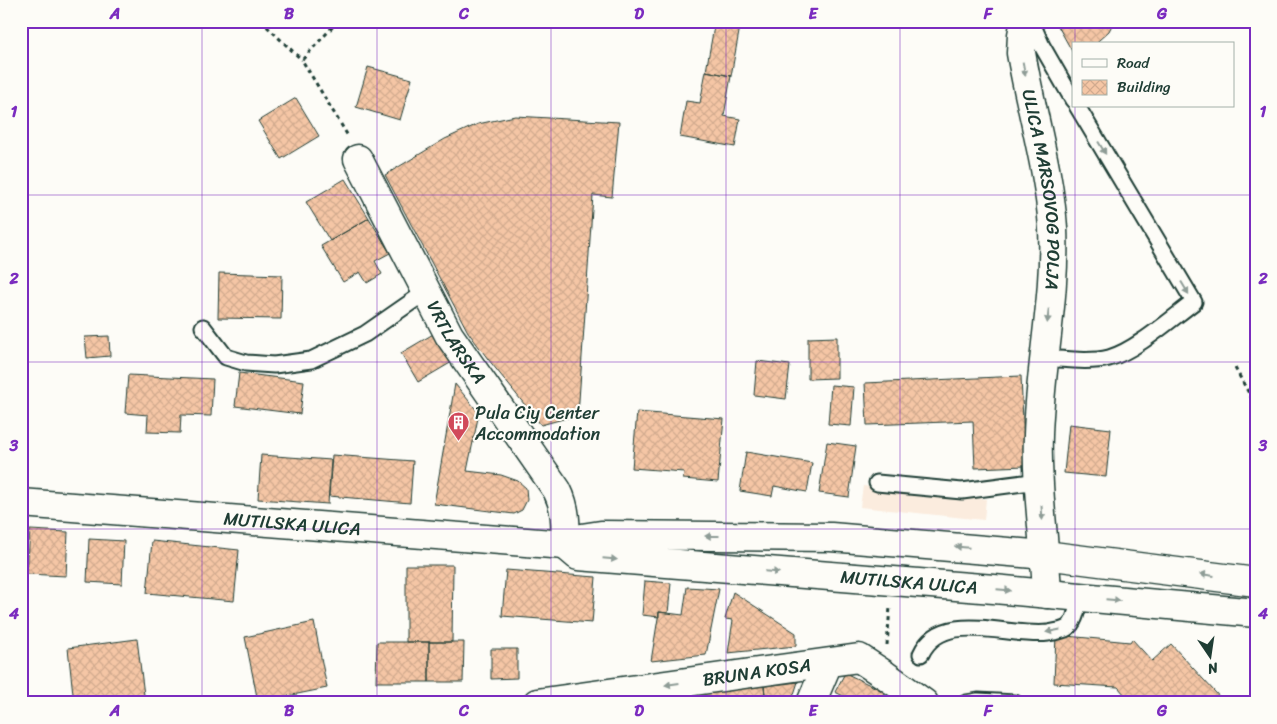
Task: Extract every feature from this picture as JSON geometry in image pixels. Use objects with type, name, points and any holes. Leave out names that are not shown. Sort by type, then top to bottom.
[{"type":"main road","name":"ULICA MARSOVOG POLJA","points":[[1025,21],[1021,53],[1050,200],[1053,227],[1054,263],[1043,358],[1038,437],[1039,481],[1047,594]]},
{"type":"main road","name":"VRTLARSKA","points":[[358,159],[449,334],[557,490],[566,515],[565,545]]},
{"type":"main road","name":"MUTILSKA ULICA","points":[[21,503],[565,545],[578,556],[1256,613]]},
{"type":"main road","name":"MUTILSKA ULICA","points":[[565,545],[574,539],[601,535],[831,537],[1045,555],[1256,582]]},
{"type":"main road","name":"BRUNA KOSA","points":[[537,703],[859,658],[885,675]]},
{"type":"main road","points":[[811,703],[828,663]]},
{"type":"main road","points":[[885,675],[924,703]]},
{"type":"lane","name":"ULICA MARSOVOG POLJA","points":[[1030,21],[1072,98]]},
{"type":"lane","points":[[1043,358],[1092,360],[1108,358],[1126,352],[1194,302],[1078,108]]},
{"type":"lane","points":[[203,327],[226,357],[246,363],[274,365],[311,360],[365,334],[427,291]]},
{"type":"lane","points":[[877,483],[962,491],[1039,481]]},
{"type":"lane","points":[[921,654],[925,646],[940,632],[962,627],[1023,633],[1043,633],[1067,628],[1073,621],[1080,597]]},
{"type":"lane","points":[[966,703],[978,701],[1015,703]]},
{"type":"path","points":[[261,21],[302,60],[349,139],[358,159]]},
{"type":"path","points":[[302,60],[338,21]]},
{"type":"path","points":[[1235,368],[1256,406]]},
{"type":"path","points":[[885,675],[890,603]]},
{"type":"shaded area","points":[[863,486],[986,499],[984,520],[860,507]]},
{"type":"building","points":[[715,21],[741,21],[731,76],[706,71]]},
{"type":"building","points":[[1065,21],[1114,21],[1109,31],[1099,42],[1072,42],[1072,51],[1058,26]]},
{"type":"building","points":[[368,67],[412,79],[400,120],[356,107]]},
{"type":"building","points":[[706,71],[731,76],[724,116],[740,119],[735,147],[680,137],[686,101],[700,103]]},
{"type":"building","points":[[296,98],[319,136],[281,159],[258,121]]},
{"type":"building","points":[[515,116],[619,122],[612,197],[593,195],[578,415],[541,425],[468,332],[385,175],[445,139],[478,124]]},
{"type":"building","points":[[345,179],[369,218],[330,241],[306,202]]},
{"type":"building","points":[[369,218],[390,253],[375,261],[382,274],[367,283],[360,272],[343,282],[321,246]]},
{"type":"building","points":[[219,273],[282,275],[281,319],[218,318]]},
{"type":"building","points":[[435,333],[452,362],[418,382],[401,353]]},
{"type":"building","points":[[109,336],[110,356],[87,358],[85,337]]},
{"type":"building","points":[[837,337],[837,378],[808,379],[808,338]]},
{"type":"building","points":[[757,361],[790,365],[786,399],[754,395]]},
{"type":"building","points":[[239,373],[304,381],[300,414],[235,406]]},
{"type":"building","points":[[128,375],[213,379],[211,416],[181,415],[180,433],[147,432],[148,415],[125,413]]},
{"type":"building","points":[[1021,376],[1025,466],[975,468],[973,421],[867,425],[865,383]]},
{"type":"building","name":"Pula Ciy Center Accommodation","points":[[455,384],[479,413],[467,471],[501,475],[518,481],[526,488],[527,500],[522,510],[514,514],[434,504]]},
{"type":"building","points":[[831,385],[854,387],[851,426],[828,424]]},
{"type":"building","points":[[637,412],[724,419],[718,482],[683,479],[684,472],[632,468]]},
{"type":"building","points":[[1069,424],[1111,429],[1106,477],[1064,473]]},
{"type":"building","points":[[827,442],[856,446],[849,497],[819,493]]},
{"type":"building","points":[[746,452],[812,463],[807,492],[774,486],[772,496],[740,491]]},
{"type":"building","points":[[261,455],[331,460],[328,504],[258,499]]},
{"type":"building","points":[[332,455],[413,461],[410,503],[329,496]]},
{"type":"building","points":[[30,530],[68,532],[66,576],[27,574]]},
{"type":"building","points":[[89,539],[124,541],[122,584],[87,582]]},
{"type":"building","points":[[152,541],[239,550],[234,601],[147,593]]},
{"type":"building","points":[[406,565],[453,565],[452,642],[406,642]]},
{"type":"building","points":[[506,570],[596,577],[592,623],[502,616]]},
{"type":"building","points":[[645,581],[671,583],[668,613],[659,612],[659,617],[642,615]]},
{"type":"building","points":[[687,587],[719,589],[706,655],[651,661],[659,612],[683,615]]},
{"type":"building","points":[[733,592],[796,633],[796,646],[728,653],[733,620],[725,619]]},
{"type":"building","points":[[314,622],[327,688],[258,702],[245,637]]},
{"type":"building","points":[[1056,635],[1130,642],[1132,639],[1152,661],[1171,644],[1225,703],[1132,703],[1118,687],[1054,683]]},
{"type":"building","points":[[137,639],[145,703],[74,703],[68,648]]},
{"type":"building","points":[[377,642],[429,642],[429,682],[376,682]]},
{"type":"building","points":[[429,642],[464,642],[463,682],[429,682]]},
{"type":"building","points":[[491,649],[517,649],[517,678],[491,679]]},
{"type":"building","points":[[845,673],[885,692],[880,703],[858,703],[835,692]]},
{"type":"building","points":[[798,682],[791,703],[766,703],[764,686]]},
{"type":"building","points":[[764,686],[766,703],[616,703]]},
{"type":"place","name":"Pula Ciy Center Accommodation","points":[[459,442]]}]
